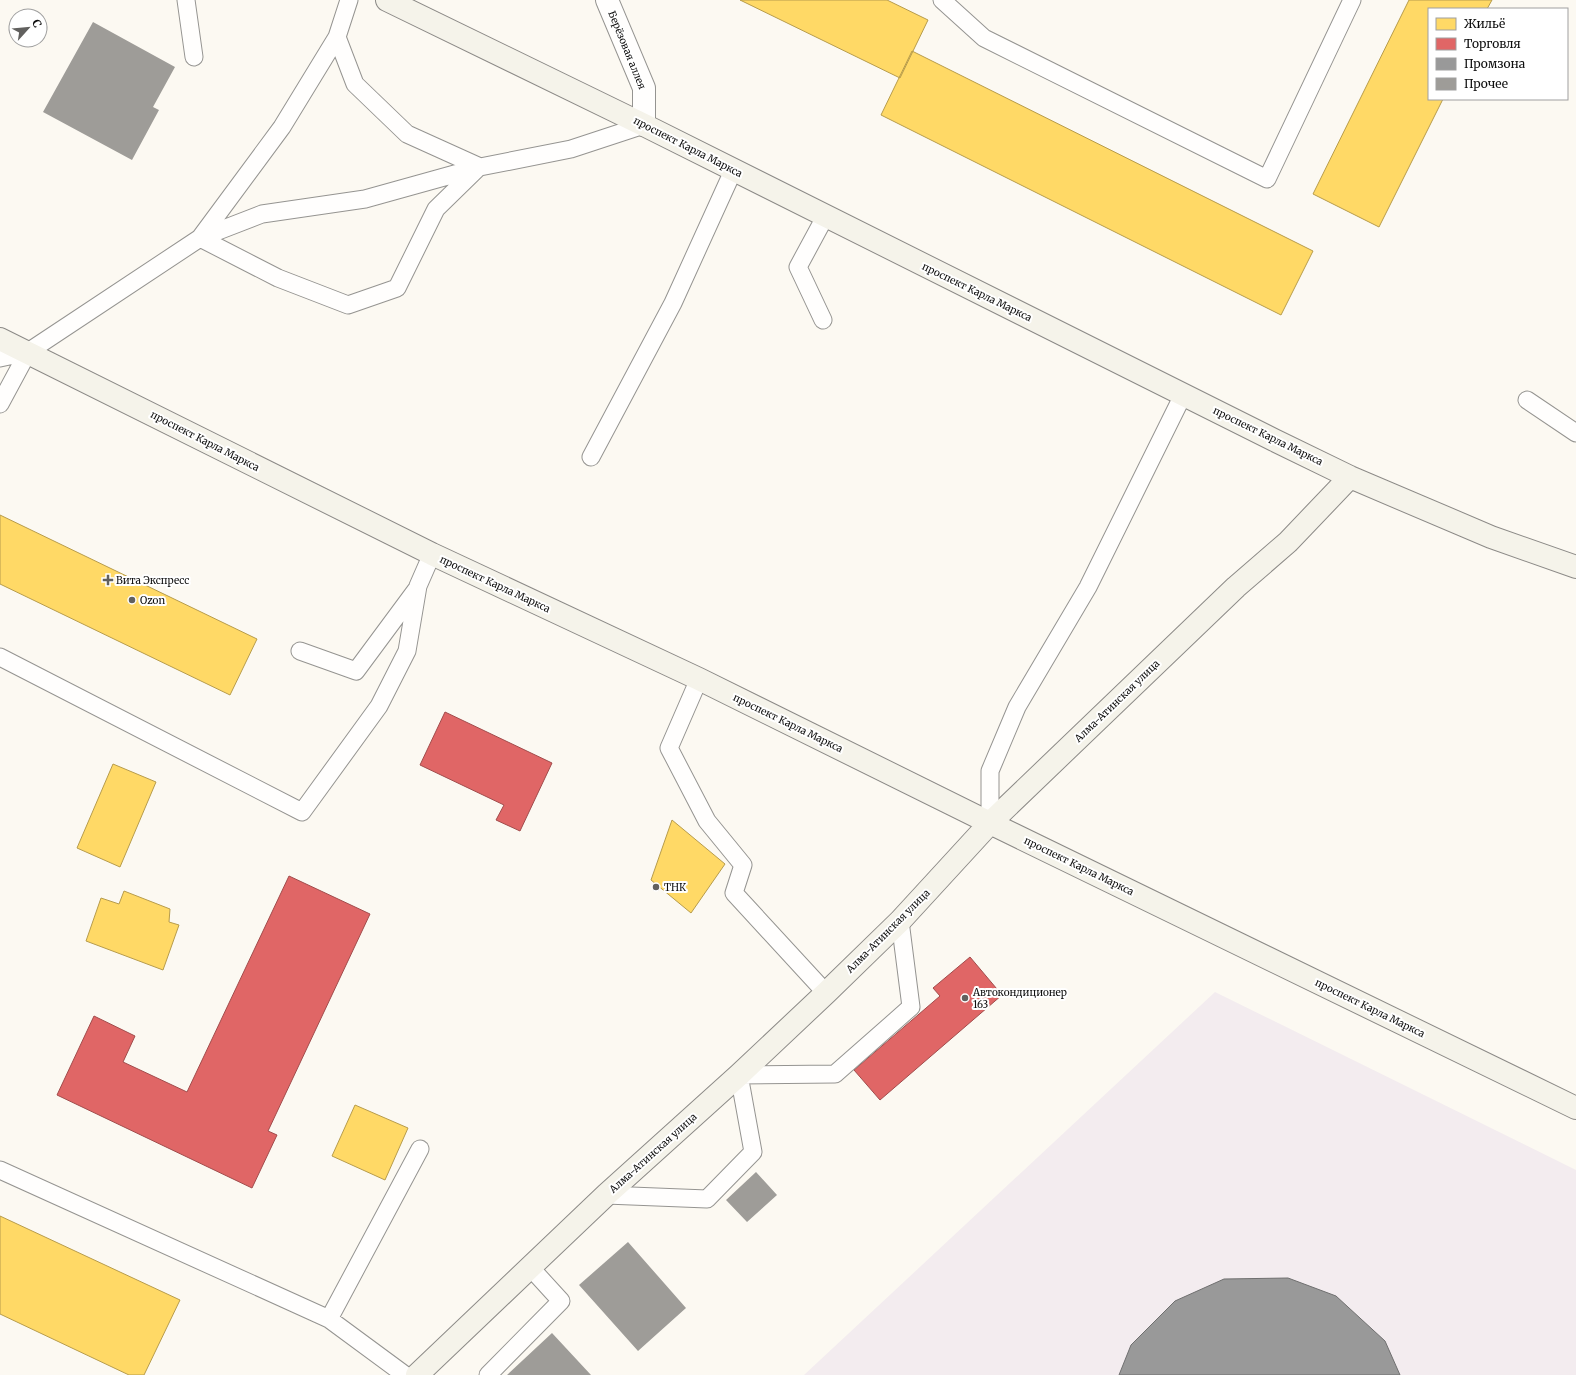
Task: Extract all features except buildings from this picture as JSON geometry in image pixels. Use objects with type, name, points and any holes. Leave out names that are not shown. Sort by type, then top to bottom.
[{"type":"main road","name":"проспект Карла Маркса","points":[[387,0],[644,125],[825,217],[1350,477],[1492,537],[1576,567]]},
{"type":"main road","name":"проспект Карла Маркса","points":[[0,339],[432,554],[699,679],[990,823],[1576,1108]]},
{"type":"main road","name":"Алма-Атинская улица","points":[[417,1375],[606,1195],[739,1075],[826,993],[900,921],[990,823],[1236,587],[1288,542],[1350,477]]},
{"type":"street","name":"Берёзовая аллея","points":[[607,0],[644,88],[644,125]]},
{"type":"lane","points":[[186,0],[194,57]]},
{"type":"lane","points":[[200,238],[282,127],[337,37],[349,0]]},
{"type":"lane","points":[[942,0],[984,38],[1267,179],[1352,0]]},
{"type":"lane","points":[[337,37],[355,84],[407,134],[480,167]]},
{"type":"lane","points":[[0,358],[28,352],[200,238],[262,214],[365,199],[480,167],[571,149],[644,125]]},
{"type":"lane","points":[[200,238],[278,278],[348,305],[397,288],[436,209],[480,167]]},
{"type":"lane","points":[[591,457],[673,303],[733,171]]},
{"type":"lane","points":[[823,320],[798,267],[825,217]]},
{"type":"lane","points":[[0,404],[28,352]]},
{"type":"lane","points":[[990,823],[990,772],[1017,707],[1088,587],[1183,395]]},
{"type":"lane","points":[[1527,400],[1576,433]]},
{"type":"lane","points":[[300,651],[356,671],[418,586],[432,554]]},
{"type":"lane","points":[[0,657],[302,812],[379,706],[407,651],[418,586]]},
{"type":"lane","points":[[699,679],[669,748],[707,820],[743,865],[734,894],[826,993]]},
{"type":"lane","points":[[606,1195],[707,1199],[753,1152],[739,1075],[835,1074],[911,1007],[900,921]]},
{"type":"lane","points":[[329,1319],[420,1149]]},
{"type":"lane","points":[[0,1170],[329,1319],[405,1375]]},
{"type":"lane","points":[[488,1375],[561,1301],[530,1267]]},
{"type":"shaded area","points":[[1215,992],[1576,1170],[1576,1375],[804,1375]]},
{"type":"place","name":"Вита Экспресс","points":[[108,580]]},
{"type":"place","name":"Ozon","points":[[132,600]]},
{"type":"place","name":"ТНК","points":[[656,887]]},
{"type":"place","name":"Автокондиционер 163","points":[[965,998]]}]
